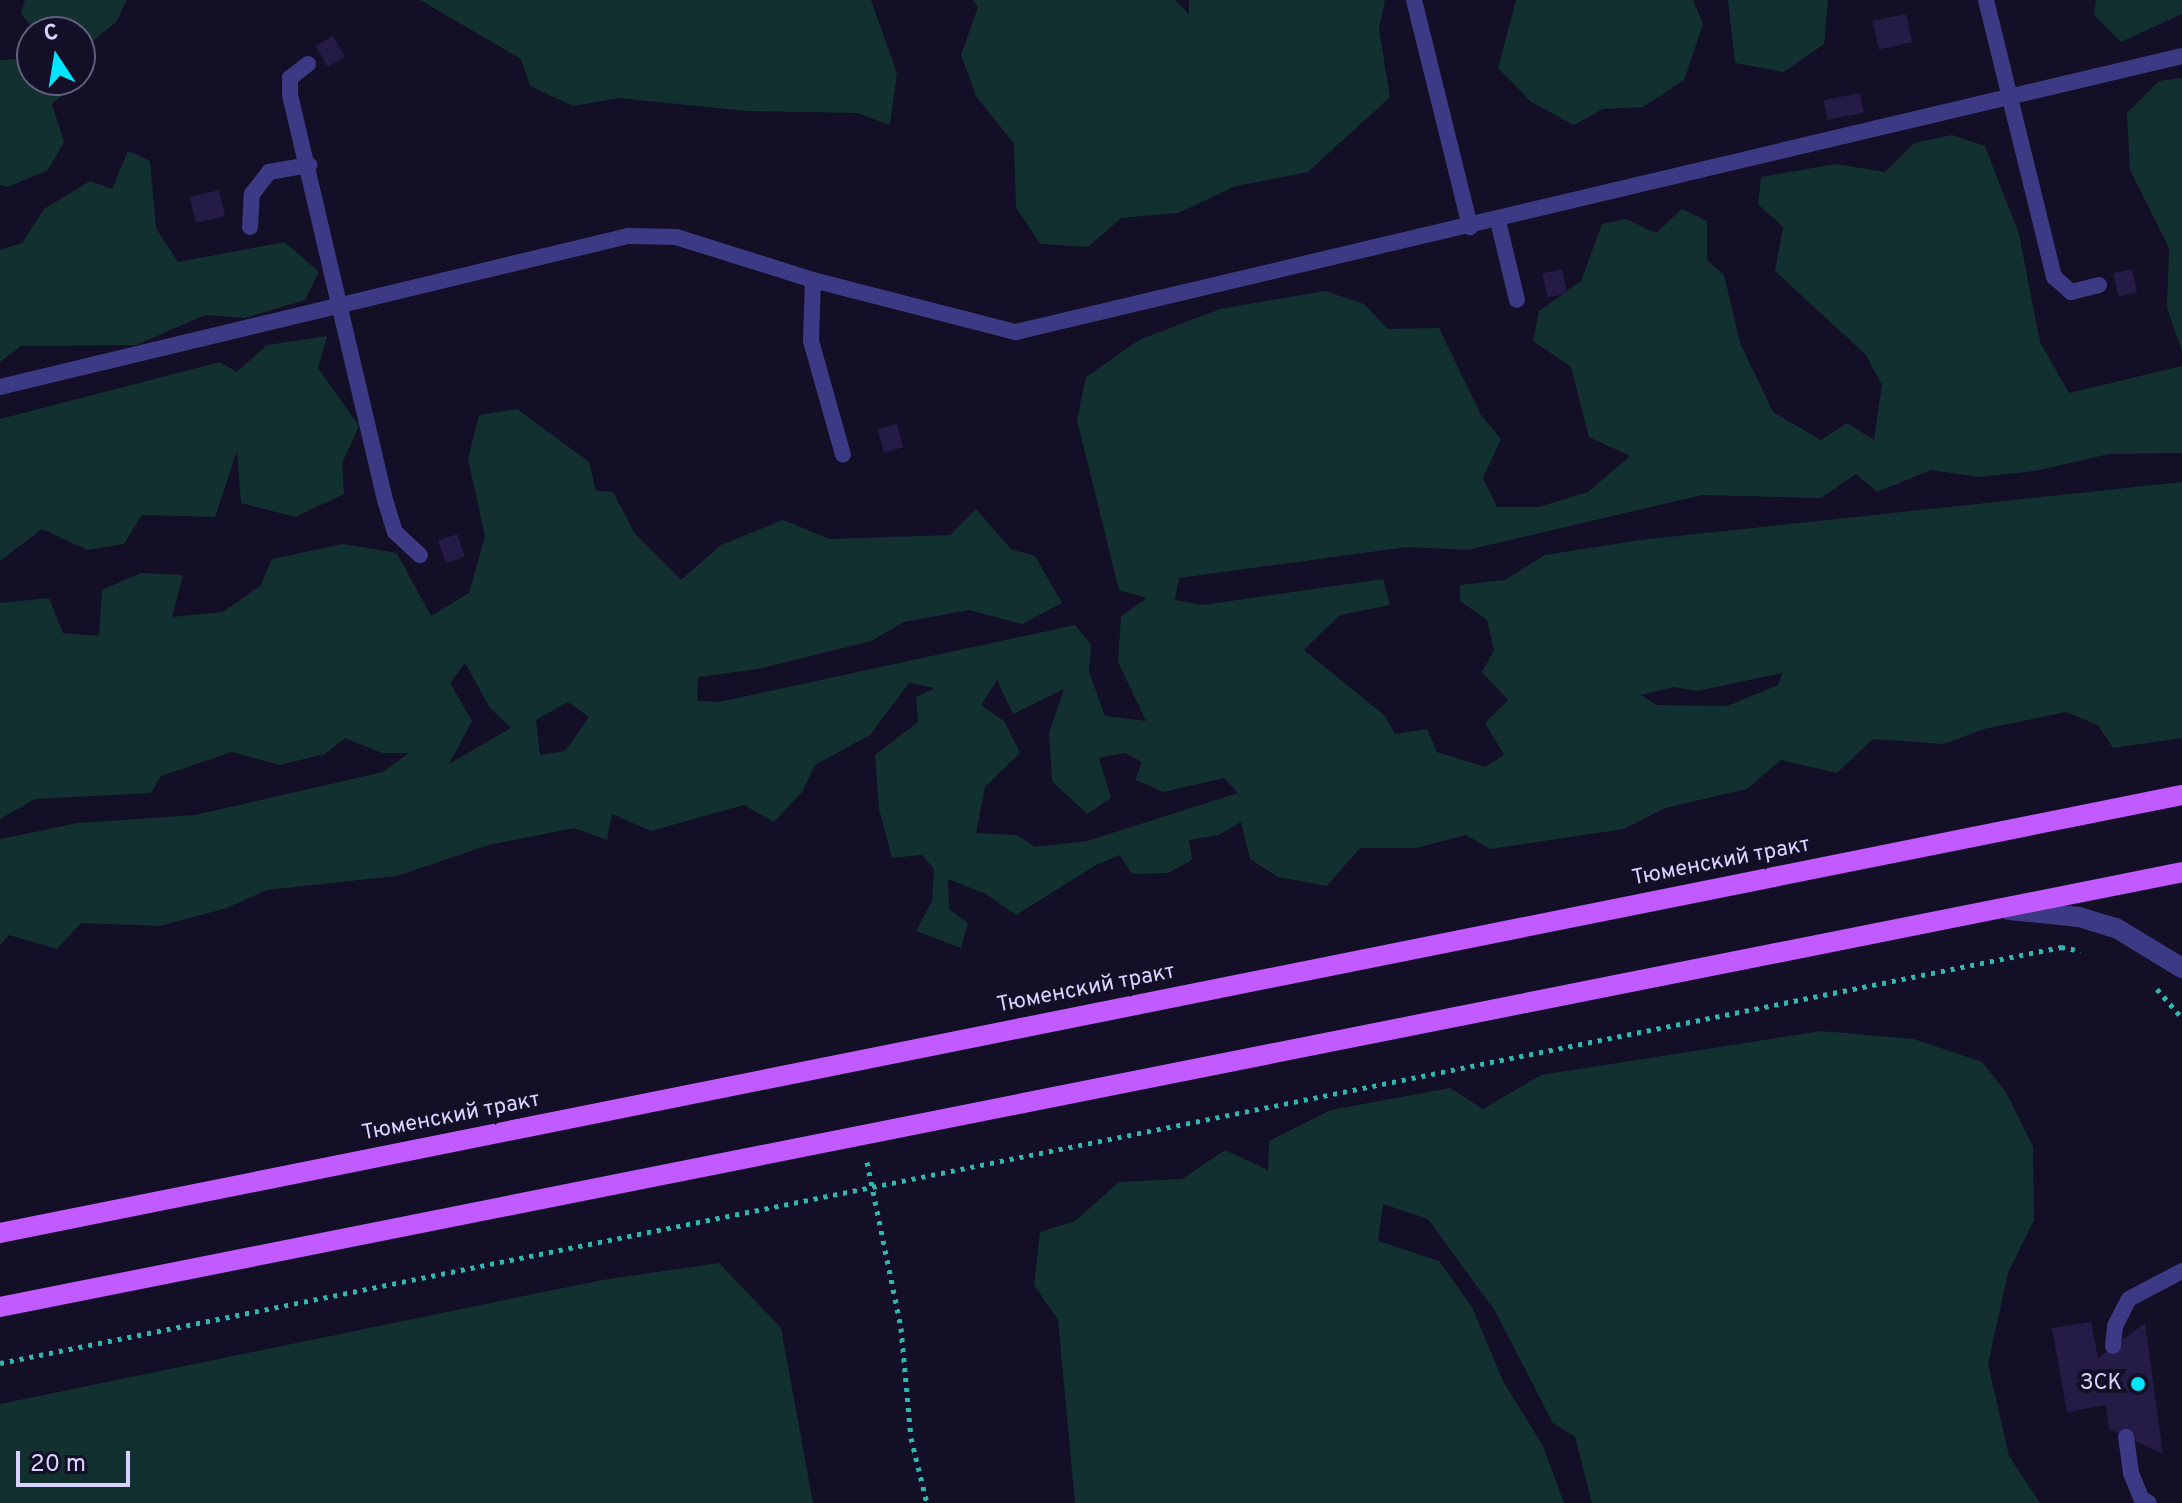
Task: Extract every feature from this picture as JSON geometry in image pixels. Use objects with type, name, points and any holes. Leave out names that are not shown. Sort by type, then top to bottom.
[{"type":"main road","name":"Тюменский тракт","points":[[0,1233],[2182,795]]},
{"type":"main road","points":[[0,1307],[2182,872]]},
{"type":"street","points":[[1997,909],[2079,917],[2116,928],[2182,968]]},
{"type":"lane","points":[[1414,0],[1470,227]]},
{"type":"lane","points":[[1986,0],[2054,277],[2071,292],[2099,285]]},
{"type":"lane","points":[[0,387],[628,236],[676,237],[813,280],[1016,332],[1498,221],[2182,56]]},
{"type":"lane","points":[[308,64],[290,78],[340,307],[395,532],[420,555]]},
{"type":"lane","points":[[250,227],[252,194],[269,172],[309,165]]},
{"type":"lane","points":[[1498,221],[1517,300]]},
{"type":"lane","points":[[813,280],[811,341],[843,455]]},
{"type":"lane","points":[[2113,1346],[2115,1326],[2129,1299],[2182,1271]]},
{"type":"lane","points":[[2126,1437],[2131,1473],[2141,1498],[2149,1503]]},
{"type":"path","points":[[0,1363],[2045,950],[2085,952]]},
{"type":"path","points":[[2154,986],[2182,1018]]},
{"type":"path","points":[[862,1135],[901,1328],[911,1438],[927,1503]]},
{"type":"green space","points":[[25,0],[127,0],[116,22],[96,38],[96,16],[21,14]]},
{"type":"green space","points":[[420,0],[871,0],[897,73],[890,125],[857,113],[746,111],[619,98],[573,106],[530,86],[521,59]]},
{"type":"green space","points":[[973,0],[1175,0],[1189,14],[1189,0],[1385,0],[1379,29],[1390,97],[1308,172],[1236,186],[1178,213],[1121,218],[1088,247],[1040,244],[1016,207],[1014,144],[976,96],[961,55],[978,7]]},
{"type":"green space","points":[[1516,0],[1693,0],[1703,24],[1684,80],[1643,107],[1603,109],[1574,125],[1531,102],[1498,68]]},
{"type":"green space","points":[[1728,0],[1828,0],[1824,44],[1784,72],[1735,63]]},
{"type":"green space","points":[[2096,0],[2182,0],[2182,14],[2121,42],[2094,15]]},
{"type":"green space","points":[[16,59],[16,96],[61,96],[52,104],[64,142],[48,170],[8,187],[0,185],[0,60]]},
{"type":"green space","points":[[2182,78],[2182,351],[2167,308],[2169,248],[2130,170],[2127,113],[2159,81]]},
{"type":"green space","points":[[1952,135],[1985,146],[2019,234],[2040,342],[2069,393],[2182,366],[2182,453],[2109,454],[2035,471],[1979,477],[1931,470],[1877,492],[1856,474],[1821,498],[1702,495],[1468,550],[1407,547],[1179,578],[1175,600],[1203,605],[1383,579],[1390,605],[1340,615],[1304,650],[1385,716],[1395,734],[1427,729],[1437,752],[1485,767],[1504,755],[1485,723],[1508,700],[1482,672],[1494,650],[1487,620],[1460,601],[1460,585],[1505,580],[1545,555],[1640,540],[2182,482],[2182,738],[2113,748],[2098,725],[2066,712],[1984,729],[1944,744],[1873,739],[1837,773],[1781,760],[1747,789],[1665,808],[1624,829],[1490,849],[1466,835],[1416,848],[1360,848],[1327,886],[1278,877],[1250,859],[1241,822],[1219,835],[1189,840],[1192,860],[1168,873],[1132,874],[1120,855],[1096,865],[1016,915],[986,894],[948,879],[949,909],[968,923],[961,948],[916,931],[932,901],[934,869],[922,855],[892,858],[879,809],[875,755],[918,722],[916,697],[935,688],[909,683],[870,735],[815,765],[802,792],[774,822],[744,805],[651,831],[612,814],[607,840],[574,828],[489,845],[397,876],[267,890],[227,908],[160,926],[81,923],[57,949],[9,935],[0,945],[0,839],[78,823],[195,815],[383,772],[409,753],[382,753],[345,738],[325,754],[280,765],[232,752],[161,776],[151,793],[35,799],[0,819],[0,603],[49,598],[63,633],[99,636],[102,590],[141,573],[183,575],[172,617],[223,612],[260,586],[272,559],[343,544],[397,553],[431,616],[469,593],[485,536],[468,459],[479,415],[517,409],[589,462],[596,491],[613,492],[635,534],[681,580],[721,545],[783,520],[830,539],[950,535],[976,509],[1011,549],[1035,556],[1062,603],[1022,624],[969,610],[904,622],[871,641],[758,669],[698,677],[697,701],[719,702],[1075,625],[1091,645],[1089,672],[1105,716],[1146,721],[1118,662],[1121,616],[1147,598],[1119,590],[1077,420],[1086,377],[1139,340],[1220,309],[1325,291],[1364,304],[1388,329],[1439,328],[1481,415],[1501,439],[1483,478],[1497,507],[1539,507],[1588,492],[1630,456],[1589,437],[1571,367],[1533,341],[1539,311],[1581,281],[1602,224],[1626,219],[1656,233],[1682,209],[1707,221],[1707,260],[1724,275],[1740,343],[1773,412],[1821,440],[1847,423],[1874,440],[1882,385],[1866,355],[1775,271],[1783,227],[1758,204],[1761,177],[1836,164],[1885,172],[1914,143]],"holes":[[[465,663],[490,708],[511,728],[449,764],[472,721],[450,683]],[[1782,673],[1778,685],[1727,706],[1656,705],[1641,695],[1674,687],[1697,691]],[[997,680],[1013,714],[1064,689],[1049,733],[1052,781],[1087,814],[1111,798],[1099,758],[1125,753],[1142,762],[1135,780],[1164,792],[1224,778],[1238,793],[1087,841],[1035,847],[1017,835],[976,833],[985,787],[1020,753],[1004,721],[981,705]],[[568,702],[589,717],[565,751],[540,755],[536,720]]]},
{"type":"green space","points":[[128,151],[150,161],[156,228],[178,262],[285,242],[319,272],[305,300],[245,318],[205,315],[136,345],[21,346],[0,362],[0,250],[22,243],[44,209],[90,181],[112,189]]},
{"type":"green space","points":[[327,336],[318,368],[359,426],[342,463],[344,494],[295,517],[241,503],[237,451],[215,517],[142,515],[124,544],[87,550],[42,529],[0,561],[0,419],[220,362],[237,372],[267,345]]},
{"type":"green space","points":[[1821,1031],[1914,1039],[1982,1062],[2006,1092],[2033,1147],[2034,1220],[2008,1273],[1988,1364],[2009,1456],[2040,1503],[1592,1503],[1575,1437],[1553,1423],[1495,1311],[1428,1219],[1383,1204],[1378,1241],[1439,1261],[1472,1307],[1503,1381],[1543,1446],[1564,1503],[1075,1503],[1058,1320],[1034,1285],[1040,1232],[1075,1221],[1119,1182],[1182,1179],[1225,1150],[1268,1170],[1269,1141],[1331,1110],[1450,1088],[1483,1109],[1541,1075]]},
{"type":"green space","points":[[719,1263],[781,1328],[813,1503],[0,1503],[0,1404],[602,1280]]},
{"type":"building","points":[[1906,14],[1912,42],[1879,49],[1873,21]]},
{"type":"building","points":[[333,36],[345,57],[328,67],[316,46]]},
{"type":"building","points":[[1860,93],[1864,113],[1827,120],[1824,100]]},
{"type":"building","points":[[219,190],[225,216],[196,223],[190,197]]},
{"type":"building","points":[[1562,269],[1567,293],[1548,298],[1542,273]]},
{"type":"building","points":[[2132,269],[2137,292],[2118,296],[2113,273]]},
{"type":"building","points":[[897,424],[903,447],[884,452],[878,429]]},
{"type":"building","points":[[457,534],[465,557],[446,563],[438,541]]},
{"type":"building","points":[[2091,1322],[2098,1358],[2145,1323],[2163,1454],[2109,1429],[2106,1405],[2067,1412],[2052,1328]]},
{"type":"place","name":"ЗСК","points":[[2138,1384]]}]
